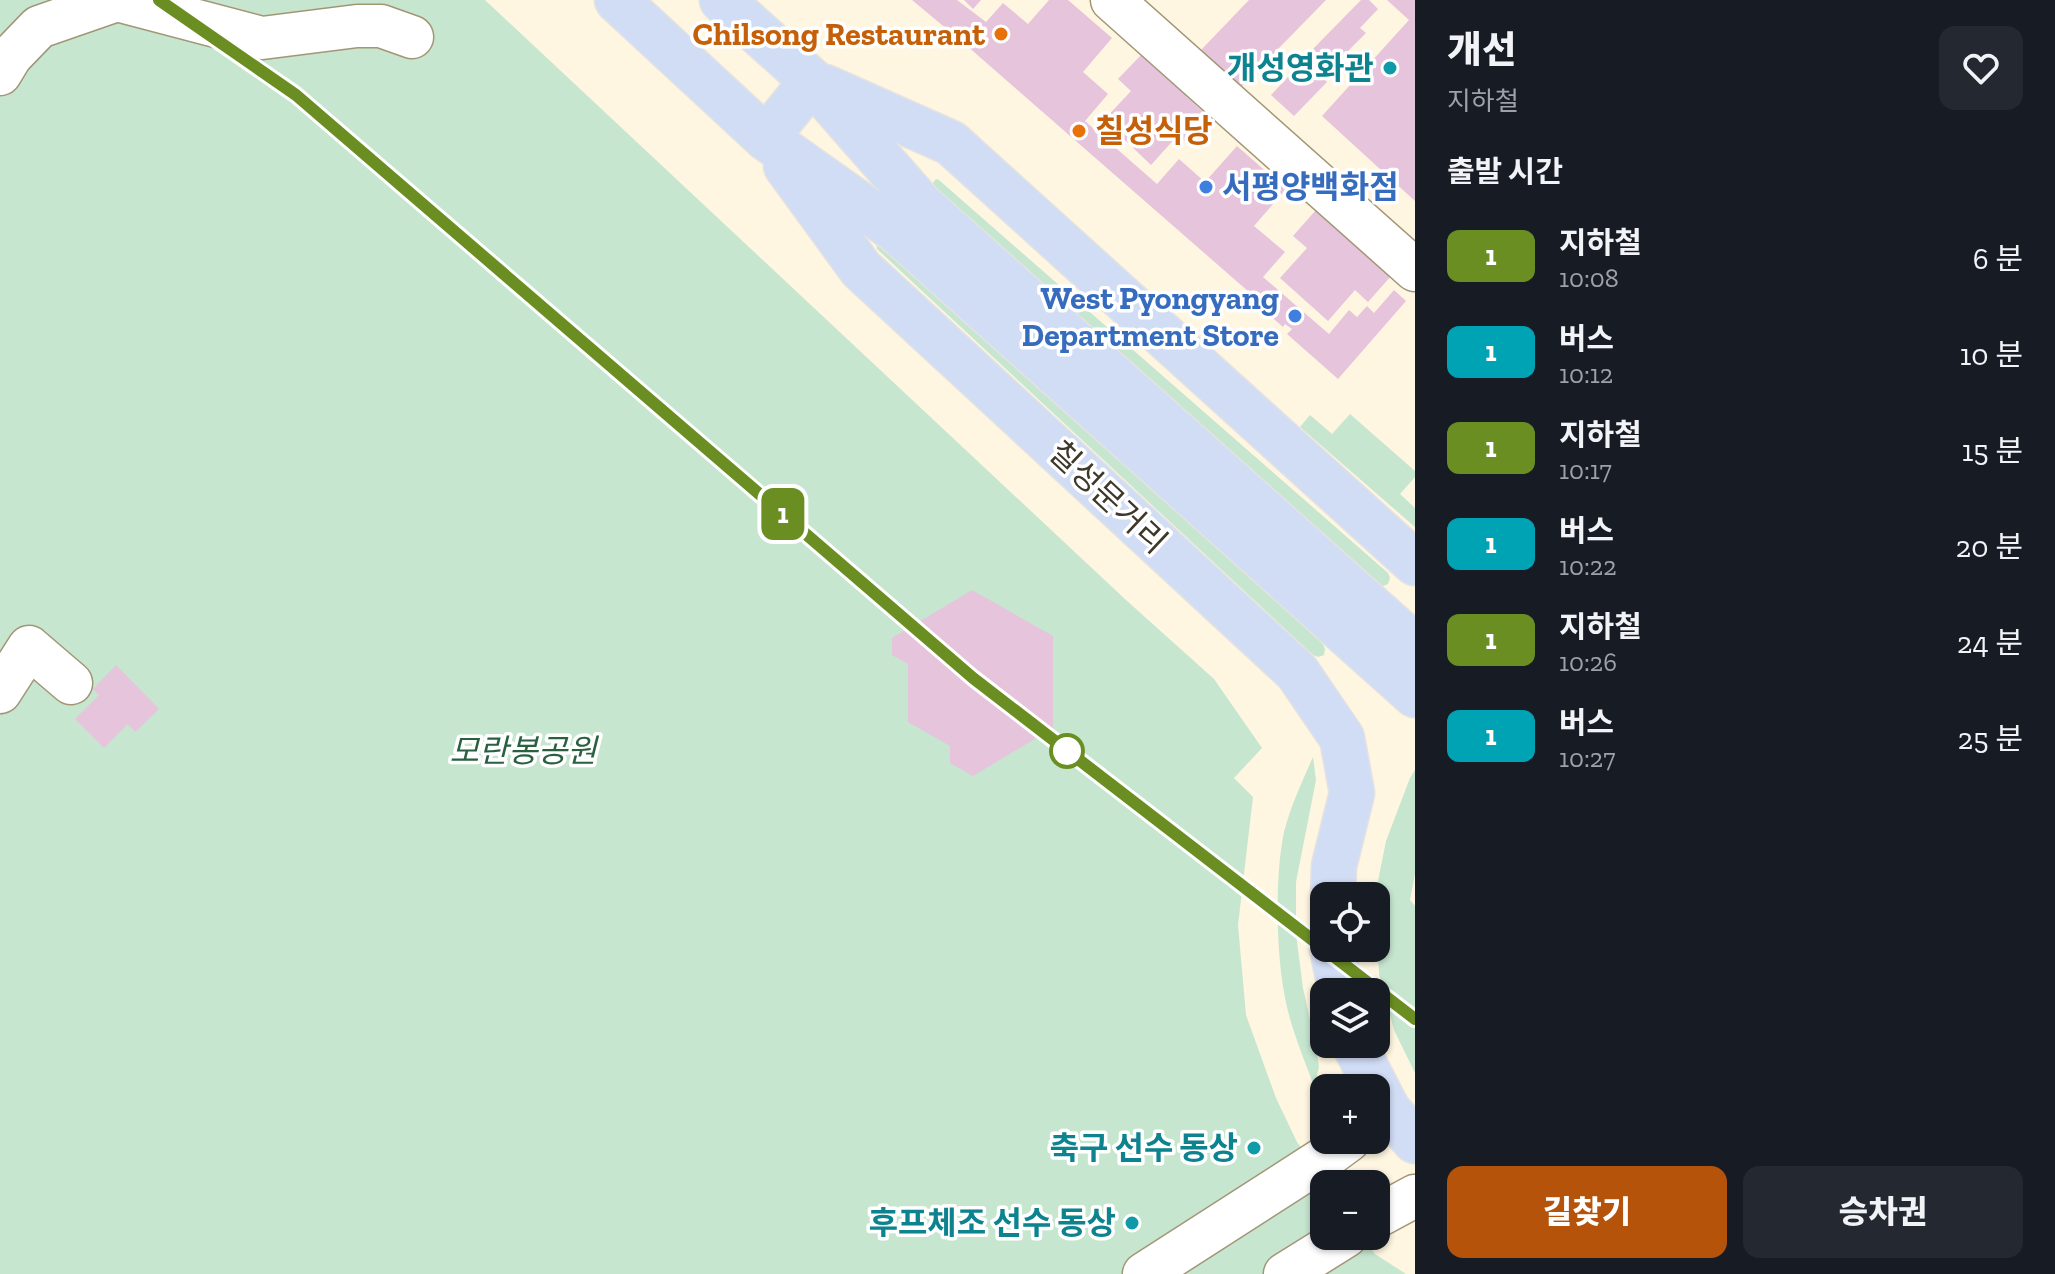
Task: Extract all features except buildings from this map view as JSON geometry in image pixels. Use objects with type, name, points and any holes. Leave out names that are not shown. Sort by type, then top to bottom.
[{"type":"main road","name":"칠성문거리","points":[[617,0],[766,138],[897,231],[1415,695]]},
{"type":"main road","points":[[722,0],[812,81],[921,205],[1415,646]]},
{"type":"main road","points":[[766,138],[812,81]]},
{"type":"main road","points":[[812,81],[951,143],[1415,563]]},
{"type":"main road","name":"칠성문거리","points":[[766,138],[861,269],[1297,672],[1342,738],[1352,793],[1334,866],[1333,882]]},
{"type":"main road","points":[[1361,1058],[1393,1123]]},
{"type":"street","points":[[0,74],[11,56],[39,27],[117,0],[262,38],[357,26],[381,26],[412,37]]},
{"type":"street","points":[[1112,0],[1415,270]]},
{"type":"street","points":[[0,692],[29,647],[71,683]]},
{"type":"street","points":[[1144,1274],[1330,1154]]},
{"type":"street","points":[[1390,1209],[1415,1196]]},
{"type":"street","points":[[1285,1274],[1324,1250]]},
{"type":"green space","name":"모란봉공원","points":[[0,0],[485,0],[1214,679],[1262,748],[1234,778],[1253,797],[1238,925],[1246,1015],[1276,1098],[1297,1142],[1317,1170],[1310,1170],[1310,1250],[1372,1250],[1406,1274],[0,1274]]},
{"type":"green space","points":[[936,179],[1388,573],[1388,584],[1378,585],[934,187],[932,184]]},
{"type":"green space","points":[[883,242],[1323,644],[1324,655],[1313,655],[877,249],[876,243]]},
{"type":"green space","points":[[1350,414],[1415,471],[1415,477],[1400,494],[1415,508],[1415,527],[1300,427],[1310,415],[1332,434]]},
{"type":"green space","points":[[1313,757],[1316,780],[1296,882],[1296,934],[1310,1020],[1310,1058],[1318,1058],[1319,1067],[1317,1074],[1310,1075],[1286,1004],[1279,955],[1279,869],[1284,832]]},
{"type":"green space","points":[[1415,770],[1415,874],[1410,900],[1415,906],[1415,1073],[1394,1030],[1390,1015],[1390,978],[1380,978],[1378,962],[1390,962],[1390,882],[1378,882],[1386,841]]},
{"type":"metro line","name":"1","points":[[159,0],[296,95],[973,678],[1415,1019]]},
{"type":"place","name":"Chilsong Restaurant","points":[[1001,34]]},
{"type":"place","name":"개성영화관","points":[[1390,68]]},
{"type":"place","name":"칠성식당","points":[[1079,131]]},
{"type":"place","name":"서평양백화점","points":[[1206,187]]},
{"type":"place","name":"West Pyongyang Department Store","points":[[1295,316]]},
{"type":"place","name":"축구 선수 동상","points":[[1254,1148]]},
{"type":"place","name":"후프체조 선수 동상","points":[[1132,1223]]}]
